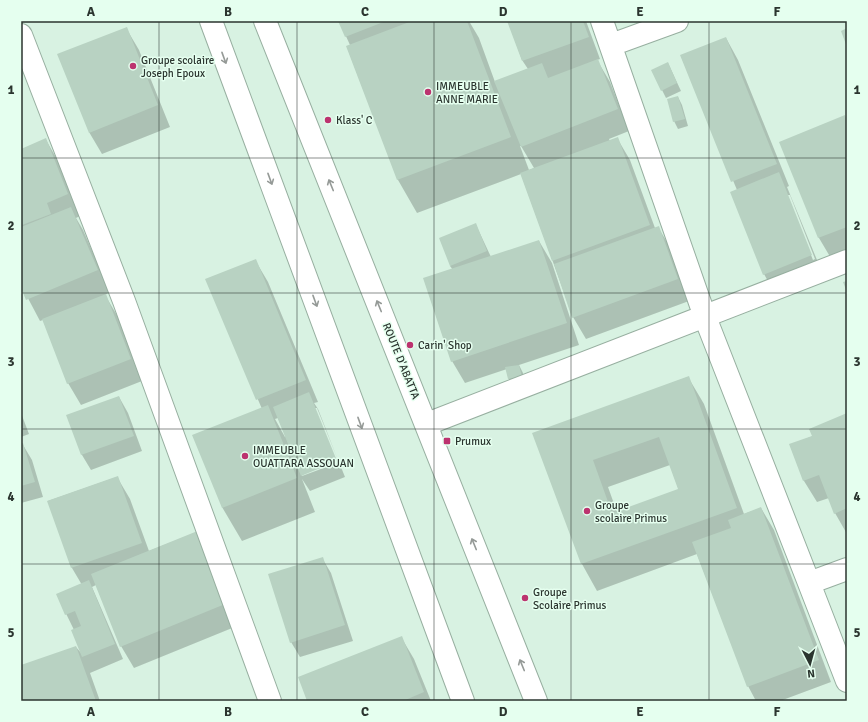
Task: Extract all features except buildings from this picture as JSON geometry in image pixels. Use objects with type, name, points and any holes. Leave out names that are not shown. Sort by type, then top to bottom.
[{"type":"street","points":[[211,21],[463,701]]},
{"type":"street","name":"ROUTE D'ABATTA","points":[[265,21],[427,424],[536,701]]},
{"type":"street","points":[[602,21],[705,317],[847,681]]},
{"type":"street","points":[[611,45],[677,21]]},
{"type":"street","points":[[21,35],[124,301],[270,701]]},
{"type":"street","points":[[427,424],[847,262]]},
{"type":"street","points":[[809,583],[847,569]]},
{"type":"place","name":"Groupe scolaire Joseph Epoux","points":[[133,66]]},
{"type":"place","name":"IMMEUBLE ANNE MARIE","points":[[428,92]]},
{"type":"place","name":"Klass' C","points":[[328,120]]},
{"type":"place","name":"Carin' Shop","points":[[410,345]]},
{"type":"place","name":"Prumux","points":[[447,441]]},
{"type":"place","name":"IMMEUBLE OUATTARA ASSOUAN","points":[[245,456]]},
{"type":"place","name":"Groupe scolaire Primus","points":[[587,511]]},
{"type":"place","name":"Groupe Scolaire Primus","points":[[525,598]]}]
